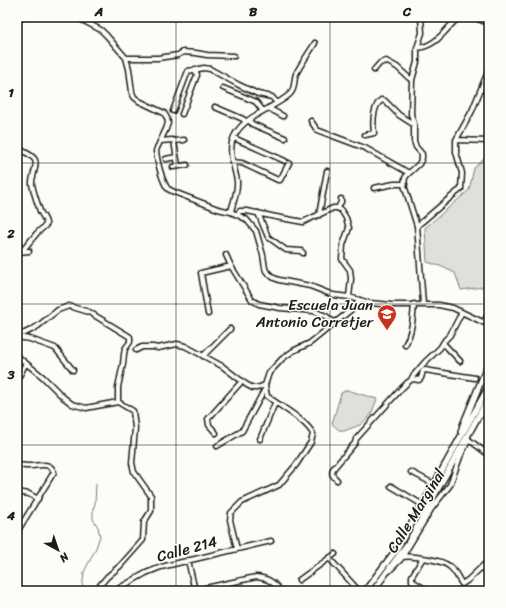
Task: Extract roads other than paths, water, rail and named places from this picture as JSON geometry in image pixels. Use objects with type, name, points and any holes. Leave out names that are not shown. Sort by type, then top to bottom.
[{"type":"main road","points":[[460,437],[463,425],[489,362]]},
{"type":"main road","points":[[365,591],[396,550],[423,505],[489,386]]},
{"type":"main road","points":[[373,591],[408,543],[489,397]]},
{"type":"main road","points":[[477,419],[489,406]]},
{"type":"street","points":[[17,20],[25,17]]},
{"type":"street","points":[[77,17],[101,30],[126,58],[134,97],[164,113],[167,118],[167,126],[157,148],[156,154],[163,179],[170,190],[218,209],[237,214],[246,219],[256,231],[265,268],[274,278],[285,282],[310,286],[333,295],[349,297],[370,303],[392,305],[423,304],[453,308],[489,325]]},
{"type":"street","points":[[421,17],[422,33],[417,48],[417,62],[412,80],[411,114],[414,124],[414,140],[416,147],[422,154],[422,158],[419,164],[405,178],[405,184],[417,226],[423,304]]},
{"type":"street","points":[[417,48],[424,47],[438,39],[459,17]]},
{"type":"street","points":[[473,17],[489,22]]},
{"type":"street","points":[[231,212],[237,187],[231,155],[232,143],[236,132],[254,116],[290,94],[293,90],[296,74],[315,43]]},
{"type":"street","points":[[126,58],[158,58],[183,52],[234,56]]},
{"type":"street","points":[[374,70],[380,63],[386,61],[397,67],[412,80]]},
{"type":"street","points":[[173,111],[188,71],[204,68],[210,69],[239,86],[258,94],[272,97],[277,103]]},
{"type":"street","points":[[182,114],[197,75],[196,69]]},
{"type":"street","points":[[417,226],[461,189],[462,172],[456,152],[456,140],[472,111],[489,69]]},
{"type":"street","points":[[483,82],[489,84]]},
{"type":"street","points":[[222,88],[256,102],[263,111]]},
{"type":"street","points":[[365,135],[374,133],[374,117],[377,105],[381,100],[385,100],[399,115],[414,124]]},
{"type":"street","points":[[215,107],[285,138]]},
{"type":"street","points":[[268,108],[283,116]]},
{"type":"street","points":[[311,120],[317,130],[365,148],[409,173]]},
{"type":"street","points":[[232,162],[242,163],[280,180],[287,162],[234,138]]},
{"type":"street","points":[[161,141],[184,140]]},
{"type":"street","points":[[456,140],[489,141]]},
{"type":"street","points":[[174,141],[176,157],[175,166],[187,166]]},
{"type":"street","points":[[17,148],[31,156],[36,162],[32,185],[40,210],[46,222],[46,225],[37,233],[23,250],[17,251]]},
{"type":"street","points":[[166,159],[176,157]]},
{"type":"street","points":[[319,215],[327,172]]},
{"type":"street","points":[[374,188],[394,184],[405,184]]},
{"type":"street","points":[[338,208],[341,199]]},
{"type":"street","points":[[237,214],[240,211],[248,211],[303,222],[333,208],[338,208],[341,210],[346,218],[349,228],[343,245],[342,259],[350,270],[352,279],[349,297]]},
{"type":"street","points":[[258,213],[268,237],[283,249],[301,251],[303,253]]},
{"type":"street","points":[[17,251],[29,251]]},
{"type":"street","points":[[226,255],[252,300],[259,304],[280,308],[314,311],[326,316],[335,323]]},
{"type":"street","points":[[208,314],[201,273],[231,266]]},
{"type":"street","points":[[217,446],[242,431],[265,387],[269,373],[282,359],[293,351],[310,343],[352,309],[360,300]]},
{"type":"street","points":[[405,345],[409,339],[414,304]]},
{"type":"street","points":[[17,336],[33,329],[58,310],[69,306],[89,312],[130,337],[130,342],[125,349],[118,386],[118,402]]},
{"type":"street","points":[[337,480],[332,473],[356,443],[356,439],[401,389],[412,379],[425,362],[440,348],[450,334],[462,312]]},
{"type":"street","points":[[484,322],[489,312]]},
{"type":"street","points":[[204,356],[230,329]]},
{"type":"street","points":[[17,336],[55,348],[73,370]]},
{"type":"street","points":[[136,350],[142,347],[158,348],[177,344],[185,346],[222,366],[253,388],[265,387]]},
{"type":"street","points":[[443,344],[460,361]]},
{"type":"street","points":[[17,356],[43,377],[72,404],[86,408],[118,402],[133,411],[135,428],[132,463],[134,472],[151,496],[151,511],[144,522],[143,540],[95,591]]},
{"type":"street","points":[[17,380],[26,363]]},
{"type":"street","points":[[412,379],[419,380],[423,371],[425,370],[475,378]]},
{"type":"street","points":[[216,433],[208,425],[208,419],[242,381]]},
{"type":"street","points":[[237,549],[230,520],[231,513],[242,502],[279,485],[296,465],[311,442],[313,434],[311,430],[298,418],[267,396],[265,387]]},
{"type":"street","points":[[260,439],[275,403]]},
{"type":"street","points":[[468,437],[489,455]]},
{"type":"street","name":"Calle Marginal","points":[[386,574],[402,557],[432,508],[450,485],[468,437]]},
{"type":"street","points":[[17,465],[45,465],[54,470],[38,499],[17,531]]},
{"type":"street","points":[[412,472],[434,484]]},
{"type":"street","points":[[390,486],[423,505]]},
{"type":"street","points":[[17,492],[29,494],[38,499]]},
{"type":"street","name":"Calle 214","points":[[114,591],[146,573],[161,567],[271,541]]},
{"type":"street","points":[[409,547],[409,550],[416,557]]},
{"type":"street","points":[[299,580],[335,554]]},
{"type":"street","points":[[402,557],[423,558],[441,562],[450,566],[462,584],[489,560]]},
{"type":"street","points":[[329,558],[359,591]]},
{"type":"street","points":[[423,558],[412,578],[412,581],[428,591]]},
{"type":"street","points":[[188,560],[194,591],[256,577],[270,580],[281,591]]},
{"type":"street","points":[[481,568],[489,571]]},
{"type":"waterway","points":[[82,591],[84,572],[96,548],[100,536],[98,527],[93,519],[96,484]]},
{"type":"place","name":"Escuela Juan Antonio Corretjer","points":[[387,331]]}]
